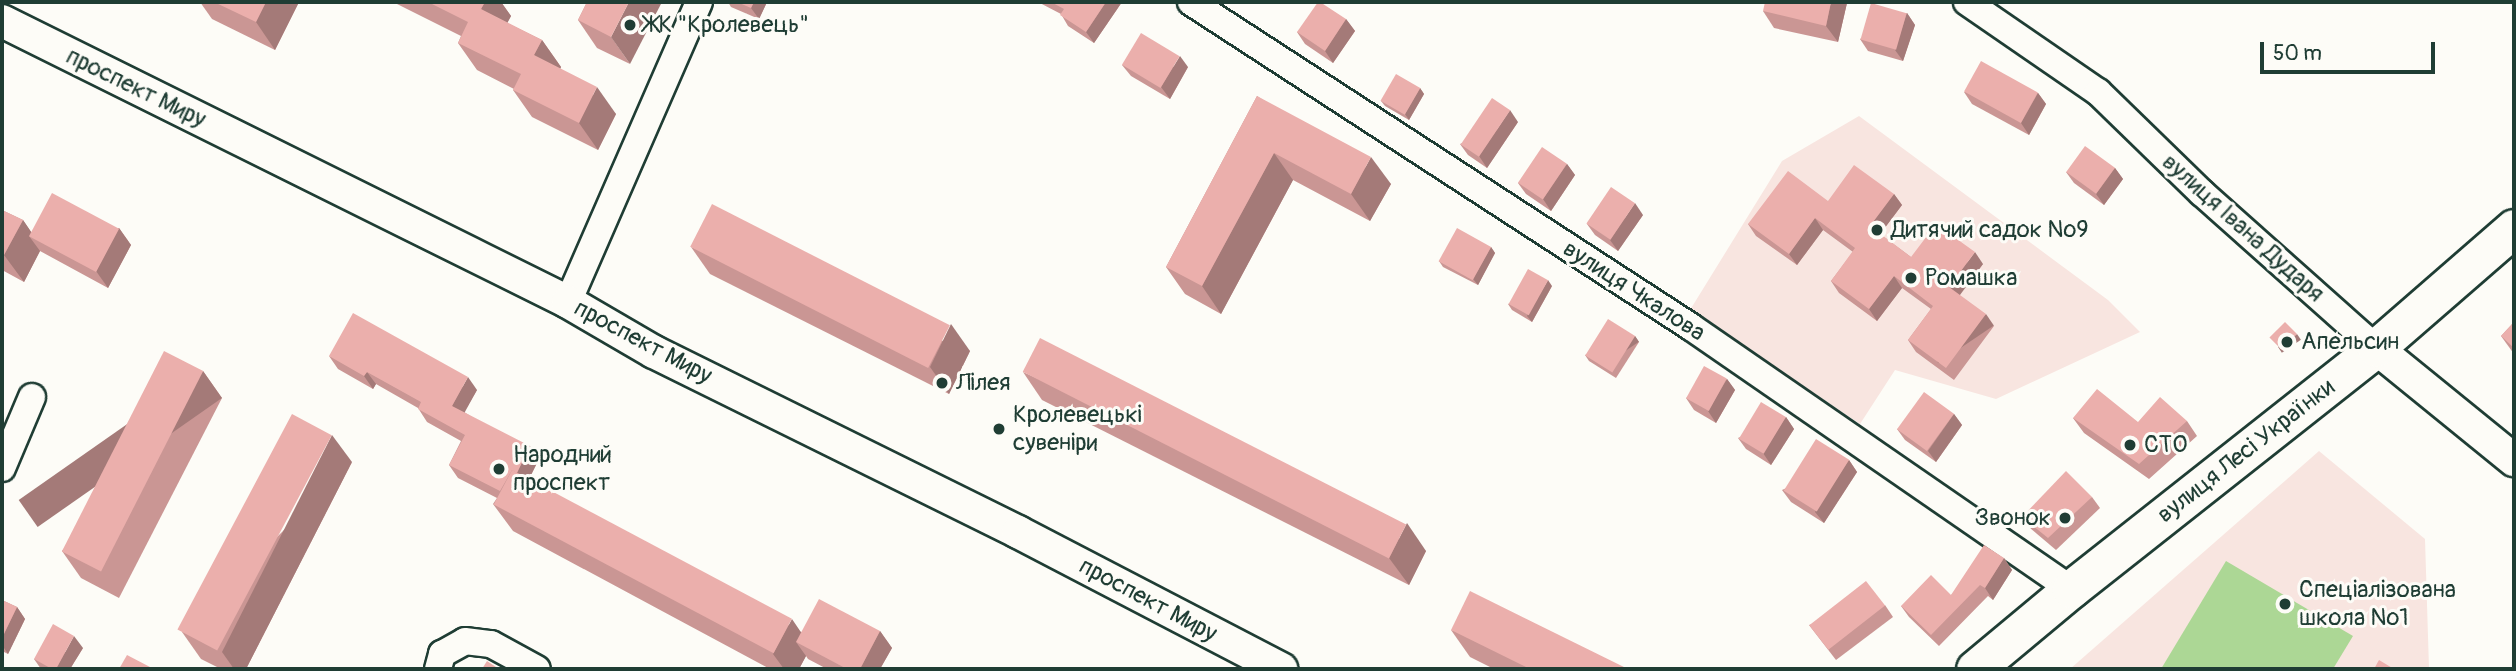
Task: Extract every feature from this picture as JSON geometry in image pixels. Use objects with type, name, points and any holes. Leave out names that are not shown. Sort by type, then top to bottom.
[{"type":"main road","name":"вулиця Лесі Українки","points":[[1975,669],[2071,589],[2376,348],[2514,228]]},
{"type":"street","points":[[568,302],[699,2]]},
{"type":"street","name":"вулиця Чкалова","points":[[1191,2],[1691,327],[2071,589]]},
{"type":"street","name":"вулиця Івана Дударя","points":[[1967,2],[2098,92],[2202,193],[2376,348],[2514,460]]},
{"type":"street","name":"проспект Миру","points":[[2,21],[568,302],[654,352],[1017,532],[1281,669]]},
{"type":"street","points":[[2,468],[32,397]]},
{"type":"street","points":[[438,669],[442,654],[465,641],[491,644],[537,669]]},
{"type":"shaded area","name":"Дитячий садок №9","points":[[1859,116],[2108,300],[2140,332],[1996,399],[1895,370],[1860,424],[1690,310],[1782,161]]},
{"type":"shaded area","name":"Спеціалізована школа №1","points":[[2319,451],[2425,539],[2429,669],[2070,669]]},
{"type":"green space","points":[[2226,561],[2353,636],[2333,669],[2161,669]]},
{"type":"building","points":[[214,2],[266,2],[256,22]]},
{"type":"building","points":[[428,2],[485,2],[481,9],[542,40],[534,55],[597,87],[579,123],[513,90],[521,74],[458,43],[468,22]]},
{"type":"building","points":[[587,2],[629,2],[611,37],[578,20]]},
{"type":"building","points":[[737,2],[754,2],[751,8]]},
{"type":"building","points":[[1051,2],[1106,2],[1086,32],[1060,15],[1064,9]]},
{"type":"building","points":[[1318,2],[1346,19],[1325,51],[1297,32]]},
{"type":"building","points":[[1765,2],[1831,2],[1826,26],[1763,11]]},
{"type":"building","points":[[1871,3],[1907,13],[1896,50],[1861,40]]},
{"type":"building","points":[[1141,33],[1180,56],[1161,88],[1122,65]]},
{"type":"building","points":[[1981,61],[2038,93],[2021,123],[1964,92]]},
{"type":"building","points":[[1396,74],[1420,88],[1405,115],[1380,101]]},
{"type":"building","points":[[1257,96],[1371,157],[1351,194],[1274,153],[1202,286],[1166,267]]},
{"type":"building","points":[[1492,98],[1510,110],[1479,157],[1461,144]]},
{"type":"building","points":[[2085,146],[2115,168],[2096,194],[2066,172]]},
{"type":"building","points":[[1542,147],[1567,164],[1543,199],[1518,183]]},
{"type":"building","name":"Ромашка","points":[[1854,165],[1894,194],[1870,226],[1911,257],[1936,224],[1975,252],[1949,287],[1986,314],[1946,368],[1908,340],[1933,306],[1894,276],[1869,309],[1831,281],[1855,248],[1815,218],[1789,254],[1748,224],[1788,171],[1828,201]]},
{"type":"building","points":[[1611,187],[1635,203],[1610,240],[1586,223]]},
{"type":"building","points":[[52,193],[119,229],[96,272],[29,236]]},
{"type":"building","points":[[712,204],[950,325],[928,368],[690,247]]},
{"type":"building","points":[[2,210],[23,220],[4,255],[2,253]]},
{"type":"building","points":[[1457,228],[1491,247],[1473,280],[1439,261]]},
{"type":"building","points":[[1528,269],[1548,280],[1529,315],[1509,304]]},
{"type":"building","points":[[353,313],[468,377],[452,406],[530,446],[517,473],[512,470],[500,491],[449,465],[465,435],[418,409],[421,402],[367,372],[364,376],[329,356]]},
{"type":"building","points":[[1608,319],[1635,336],[1612,372],[1585,355]]},
{"type":"building","points":[[2285,322],[2297,334],[2281,350],[2269,338]]},
{"type":"building","points":[[2514,322],[2514,348],[2501,336]]},
{"type":"building","points":[[1040,338],[1406,525],[1389,558],[1023,372]]},
{"type":"building","points":[[164,351],[203,371],[101,571],[62,551]]},
{"type":"building","points":[[1704,366],[1727,379],[1709,411],[1686,398]]},
{"type":"building","points":[[2097,389],[2138,422],[2160,397],[2187,421],[2139,464],[2073,418]]},
{"type":"building","points":[[1924,392],[1954,414],[1927,451],[1897,429]]},
{"type":"building","points":[[1761,402],[1786,417],[1764,454],[1739,439]]},
{"type":"building","points":[[292,414],[332,435],[217,651],[177,629]]},
{"type":"building","points":[[1816,439],[1849,460],[1817,511],[1784,491]]},
{"type":"building","points":[[512,470],[792,619],[774,653],[494,504]]},
{"type":"building","points":[[2066,471],[2092,497],[2048,538],[2022,517]]},
{"type":"building","points":[[1984,545],[2004,558],[1985,588],[1980,585],[1931,635],[1901,606],[1931,575],[1951,595]]},
{"type":"building","points":[[1866,581],[1885,605],[1828,650],[1809,625]]},
{"type":"building","points":[[1470,591],[1628,669],[1530,669],[1451,630]]},
{"type":"building","points":[[819,599],[880,631],[860,669],[847,669],[796,642]]},
{"type":"building","points":[[2,600],[17,607],[2,638]]},
{"type":"building","points":[[53,624],[74,636],[56,669],[34,659]]},
{"type":"building","points":[[127,655],[150,667],[149,669],[119,669]]},
{"type":"building","points":[[2379,660],[2394,669],[2374,669]]},
{"type":"building","points":[[487,661],[499,669],[482,669]]},
{"type":"place","name":"ЖК \"Кролевець\"","points":[[630,25]]},
{"type":"place","name":"Дитячий садок №9","points":[[1877,230]]},
{"type":"place","name":"Ромашка","points":[[1911,278]]},
{"type":"place","name":"Апельсин","points":[[2287,342]]},
{"type":"place","name":"Лілея","points":[[942,383]]},
{"type":"place","name":"Кролевецькі сувеніри","points":[[999,429]]},
{"type":"place","name":"СТО","points":[[2130,445]]},
{"type":"place","name":"Народний проспект","points":[[499,469]]},
{"type":"place","name":"Звонок","points":[[2065,518]]},
{"type":"place","name":"Спеціалізована школа №1","points":[[2285,604]]}]
